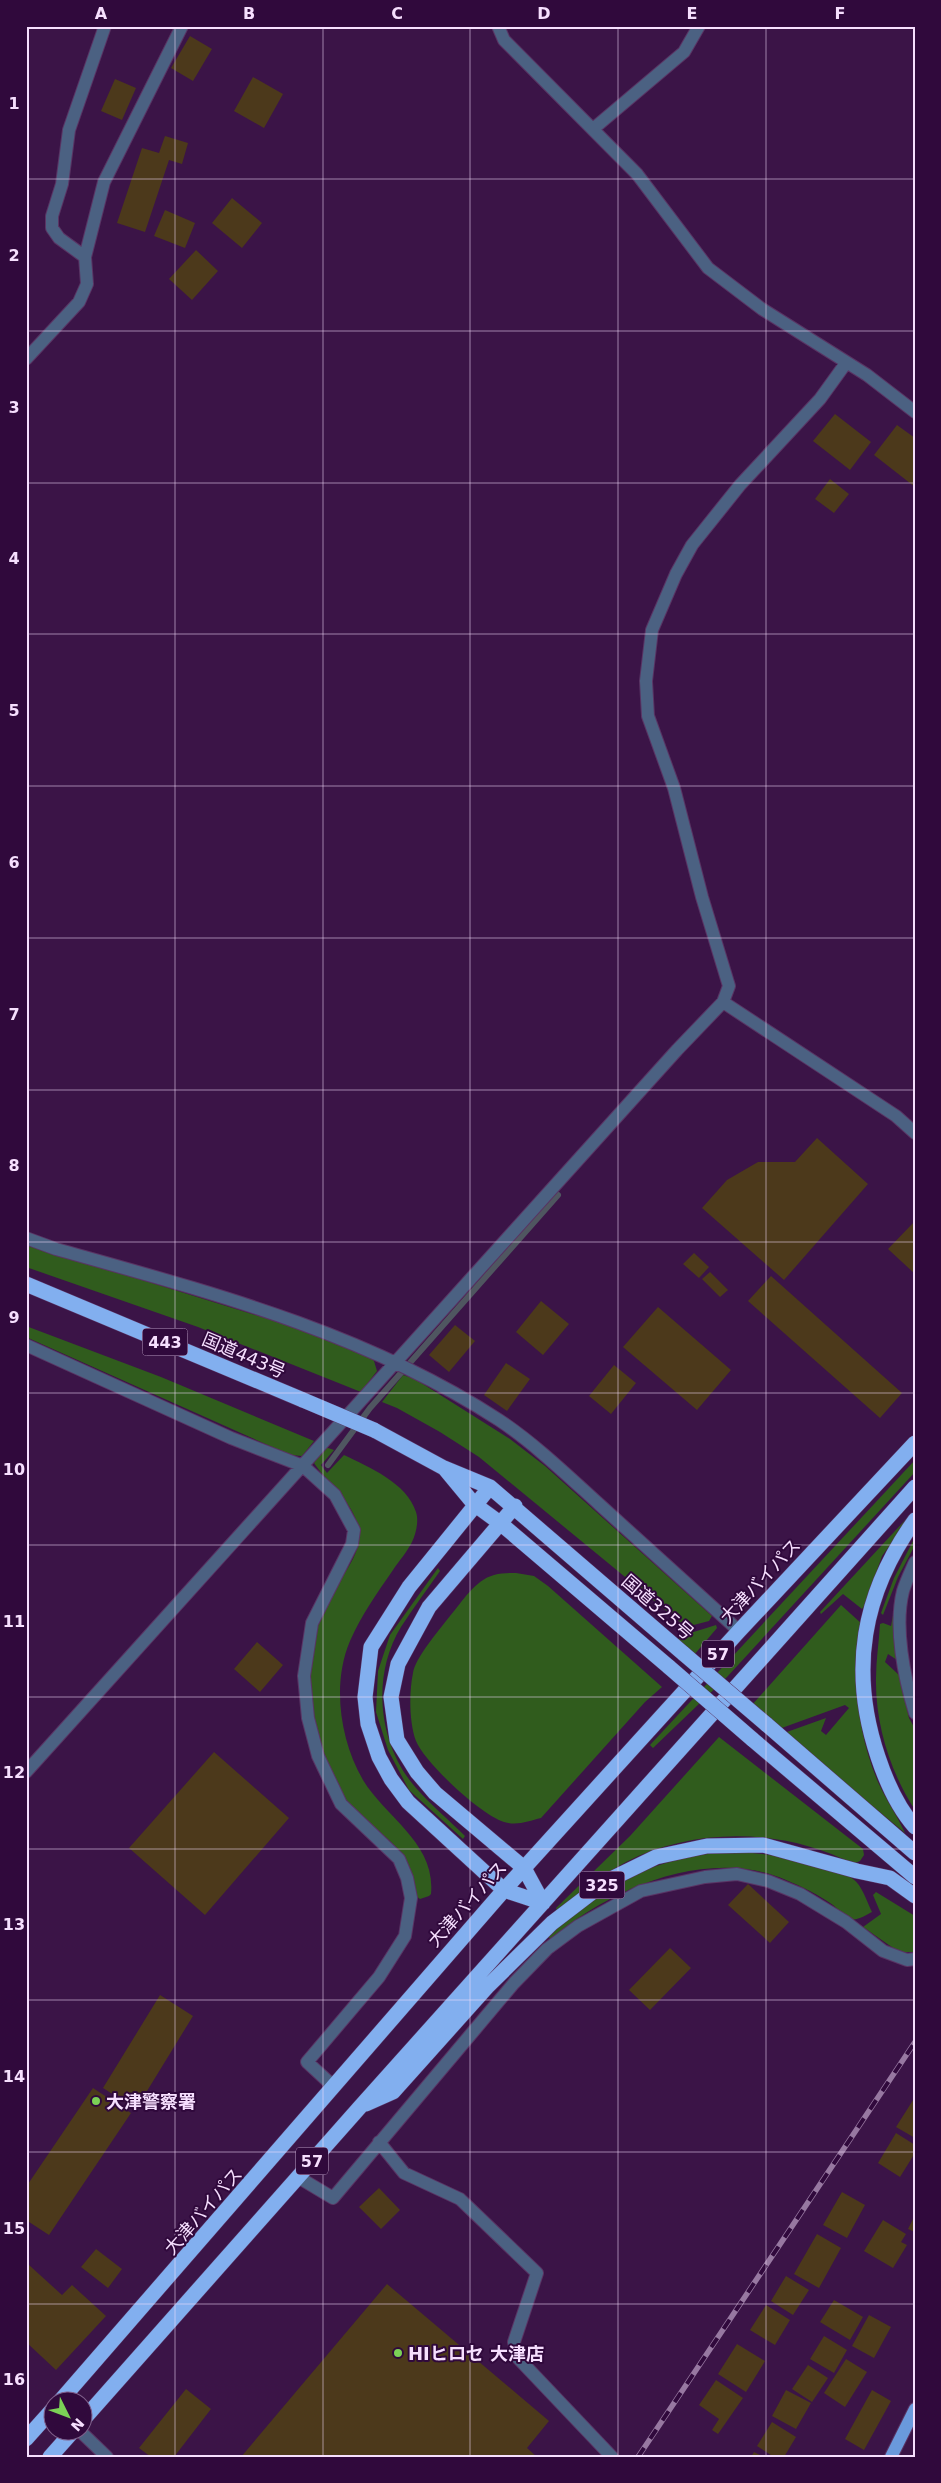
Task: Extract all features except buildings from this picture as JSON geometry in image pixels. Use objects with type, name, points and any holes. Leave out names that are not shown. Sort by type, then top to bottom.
[{"type":"highway","name":"国道443号","points":[[26,1284],[374,1430],[444,1468],[490,1487]]},
{"type":"highway","name":"大津バイパス","points":[[70,2390],[269,2164],[332,2086],[504,1890],[739,1631],[915,1443]]},
{"type":"highway","name":"国道443号","points":[[444,1468],[474,1504],[500,1523]]},
{"type":"highway","points":[[490,1487],[474,1504],[409,1587],[371,1647],[365,1697],[368,1724],[379,1757],[396,1787],[408,1802],[504,1890],[542,1903]]},
{"type":"highway","name":"国道325号","points":[[490,1487],[515,1506],[915,1853]]},
{"type":"highway","name":"57","points":[[92,2410],[915,1487]]},
{"type":"highway","points":[[515,1506],[429,1607],[398,1664],[391,1697],[397,1740],[417,1772],[435,1793],[524,1868],[542,1903]]},
{"type":"highway","points":[[915,1520],[895,1548],[874,1596],[863,1643],[862,1668],[868,1727],[884,1774],[907,1819],[915,1827]]},
{"type":"highway","points":[[500,1523],[915,1878]]},
{"type":"highway","name":"325","points":[[360,2107],[393,2092],[487,1987],[552,1923],[607,1881],[656,1857],[707,1846],[764,1845],[857,1871],[890,1878],[915,1896]]},
{"type":"highway","points":[[26,2439],[42,2421]]},
{"type":"highway","points":[[50,2457],[65,2440]]},
{"type":"main road","points":[[890,2457],[915,2409]]},
{"type":"street","points":[[85,257],[59,238],[52,228],[52,216],[62,184],[69,130],[105,26]]},
{"type":"street","points":[[26,359],[79,302],[87,284],[85,257],[104,182],[182,26]]},
{"type":"street","points":[[498,26],[504,40],[594,129],[636,174],[708,268],[762,309],[867,375],[915,412]]},
{"type":"street","points":[[594,129],[684,52],[698,26]]},
{"type":"street","points":[[26,1772],[677,1050],[723,1002],[730,986],[702,897],[674,788],[648,716],[646,681],[652,630],[676,574],[692,545],[740,485],[820,399],[846,363]]},
{"type":"street","points":[[723,1002],[896,1116],[915,1133]]},
{"type":"street","points":[[26,1238],[56,1249],[268,1311],[328,1333],[396,1362],[437,1383],[500,1421],[544,1455],[739,1631]]},
{"type":"street","points":[[26,1345],[231,1438],[302,1466],[335,1495],[354,1530],[352,1544],[312,1623],[304,1676],[311,1735],[341,1804],[399,1859],[407,1878],[411,1898],[405,1936],[379,1977],[307,2062],[332,2086]]},
{"type":"street","points":[[915,1562],[903,1591],[901,1617],[904,1671],[915,1713]]},
{"type":"street","points":[[298,2177],[333,2198],[514,1983],[547,1949],[578,1926],[640,1892],[705,1877],[737,1874],[768,1881],[800,1894],[846,1922],[883,1951],[907,1960],[915,1959]]},
{"type":"street","points":[[379,2142],[404,2173],[460,2199],[537,2274],[514,2342],[517,2357],[612,2457]]},
{"type":"street","points":[[89,2440],[107,2457]]},
{"type":"green space","points":[[26,1244],[307,1331],[365,1353],[374,1361],[377,1371],[361,1392],[198,1327],[26,1267]]},
{"type":"green space","points":[[26,1326],[161,1377],[314,1441],[302,1456],[290,1455],[26,1337]]},
{"type":"green space","points":[[403,1375],[415,1379],[510,1439],[545,1466],[712,1616],[709,1621],[686,1627],[479,1457],[440,1432],[397,1408],[382,1402]]},
{"type":"green space","points":[[325,1447],[334,1450],[321,1465],[327,1473],[344,1455],[396,1484],[411,1502],[417,1516],[417,1527],[412,1542],[370,1605],[350,1641],[342,1667],[340,1693],[341,1716],[346,1738],[353,1760],[363,1780],[373,1794],[408,1832],[426,1860],[430,1876],[431,1894],[420,1899],[416,1896],[407,1865],[398,1850],[388,1839],[358,1815],[341,1794],[323,1756],[312,1716],[310,1674],[316,1630],[329,1596],[351,1563],[358,1545],[359,1536],[358,1525],[349,1506],[314,1463]]},
{"type":"green space","points":[[915,1460],[915,1472],[727,1677],[653,1748],[650,1745]]},
{"type":"green space","points":[[907,1518],[908,1520],[882,1556],[862,1609],[843,1594],[821,1614],[820,1612]]},
{"type":"green space","points":[[915,1537],[915,1545],[898,1577],[883,1615],[881,1613],[894,1578]]},
{"type":"green space","points":[[438,1568],[440,1571],[410,1613],[391,1646],[385,1667],[383,1710],[393,1752],[403,1771],[416,1788],[465,1836],[463,1839],[409,1790],[388,1750],[376,1712],[378,1671],[390,1635]]},
{"type":"green space","points":[[516,1573],[534,1576],[548,1586],[662,1687],[645,1702],[541,1818],[523,1823],[504,1822],[494,1817],[468,1799],[430,1762],[416,1741],[412,1725],[410,1698],[413,1673],[418,1660],[464,1598],[475,1586],[487,1578],[499,1574]]},
{"type":"green space","points":[[896,1599],[897,1660],[888,1654],[885,1662],[899,1675],[909,1718],[915,1729],[915,1810],[891,1763],[881,1730],[876,1695],[880,1624],[883,1623],[891,1626]]},
{"type":"green space","points":[[841,1605],[862,1624],[858,1665],[861,1723],[870,1762],[878,1782],[905,1833],[784,1733],[826,1718],[821,1731],[826,1735],[849,1708],[845,1705],[779,1729],[751,1706]]},
{"type":"green space","points":[[716,1625],[717,1628],[694,1655],[677,1640],[684,1635]]},
{"type":"green space","points":[[719,1737],[863,1849],[864,1855],[860,1861],[853,1864],[826,1852],[769,1838],[740,1836],[681,1842],[653,1851],[617,1867],[557,1911],[556,1908],[630,1836]]},
{"type":"green space","points":[[733,1851],[795,1859],[843,1873],[859,1885],[872,1912],[859,1918],[851,1919],[833,1905],[804,1888],[786,1880],[756,1871],[725,1868],[693,1870],[631,1889],[602,1903],[575,1920],[551,1939],[547,1936],[598,1896],[635,1874],[699,1855]]},
{"type":"green space","points":[[876,1892],[915,1916],[915,1952],[899,1952],[863,1927],[881,1914],[873,1895]]},
{"type":"waterway","points":[[328,1465],[370,1408],[558,1195]]},
{"type":"railway","points":[[638,2457],[915,2042]]},
{"type":"place","name":"大津警察署","points":[[96,2101]]},
{"type":"place","name":"HIヒロセ 大津店","points":[[398,2353]]}]
